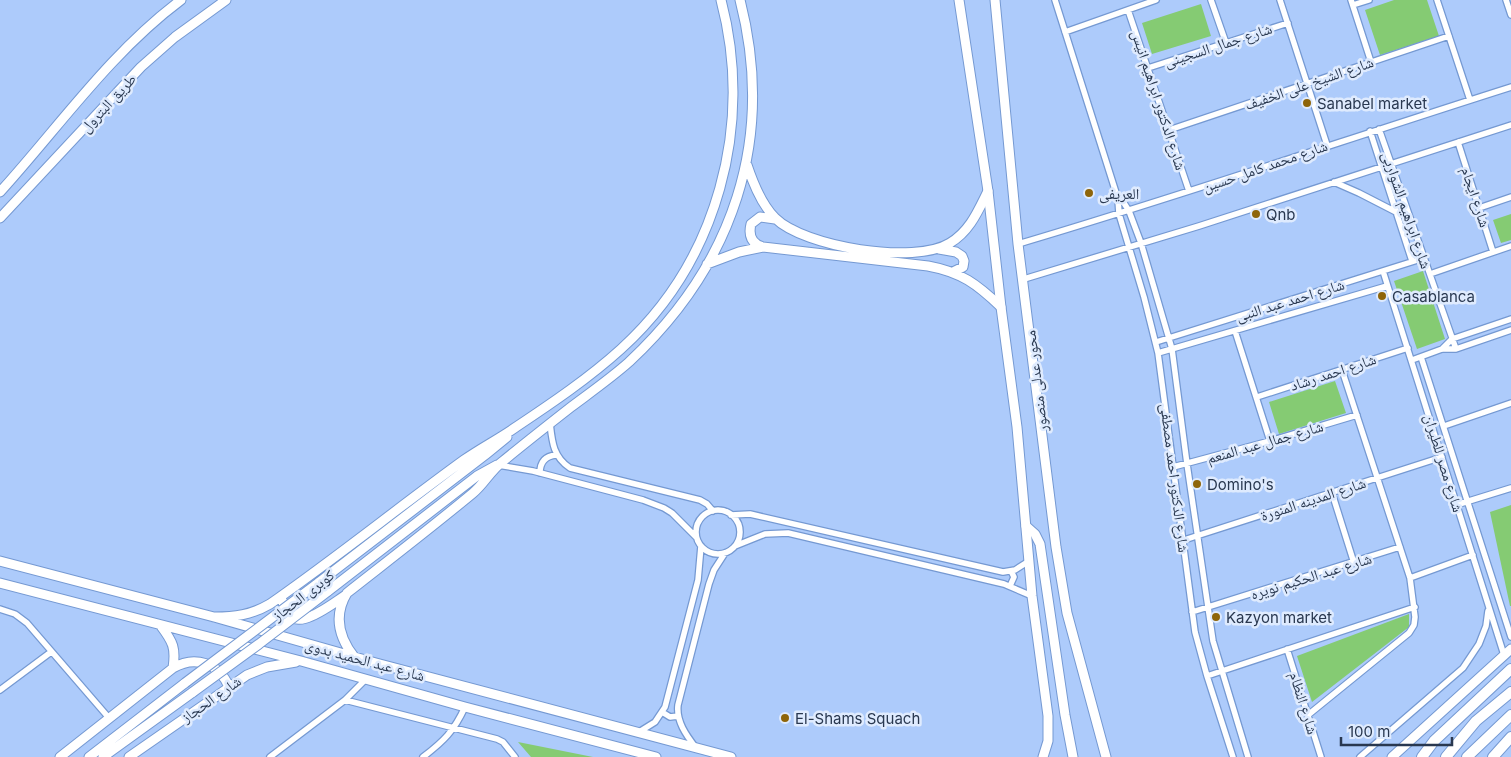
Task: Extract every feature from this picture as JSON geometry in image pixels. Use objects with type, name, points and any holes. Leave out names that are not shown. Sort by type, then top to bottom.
[{"type":"highway","points":[[1422,757],[1434,741],[1511,669]]},
{"type":"highway","points":[[1446,757],[1476,721],[1511,692]]},
{"type":"highway","points":[[1467,757],[1511,715]]},
{"type":"highway","points":[[1493,757],[1511,737]]},
{"type":"main road","name":"طريق البترول","points":[[0,192],[110,64],[141,33],[182,0]]},
{"type":"main road","name":"طريق البترول","points":[[0,218],[141,68],[175,37],[226,0]]},
{"type":"main road","points":[[214,617],[233,617],[253,613],[284,594],[464,460],[514,429],[560,397],[635,335],[661,304],[696,248],[706,227],[721,184],[729,147],[734,93],[731,48],[721,0]]},
{"type":"main road","points":[[284,594],[283,604],[286,611],[292,617],[301,620],[309,618],[347,594],[475,492],[498,465],[612,376],[642,349],[681,304],[707,264],[720,239],[734,209],[747,164],[752,124],[753,76],[748,36],[740,0]]},
{"type":"main road","name":"محور عدلى منصور","points":[[960,0],[988,191],[1000,307],[1017,427],[1032,596],[1049,724],[1048,741],[1042,757]]},
{"type":"main road","name":"محور عدلى منصور","points":[[995,0],[1018,244],[1024,278],[1063,589],[1074,640],[1106,757]]},
{"type":"main road","points":[[747,164],[755,188],[775,219]]},
{"type":"main road","points":[[939,249],[956,239],[969,227],[988,191]]},
{"type":"main road","points":[[953,272],[962,267],[964,261],[962,256],[956,252],[939,249],[899,252],[871,251],[835,245],[804,235],[775,219],[760,217],[751,224],[750,236],[757,246],[928,266],[953,272],[974,283],[1000,307]]},
{"type":"main road","points":[[707,264],[739,252],[763,248]]},
{"type":"main road","name":"كوبرى الحجاز","points":[[89,757],[491,451],[514,429]]},
{"type":"main road","name":"كوبرى الحجاز","points":[[103,757],[259,644],[482,472],[498,465]]},
{"type":"main road","points":[[1026,526],[1035,534],[1040,544],[1073,757]]},
{"type":"main road","name":"شارع عبد الحميد بدوى","points":[[0,561],[214,617],[355,658],[731,757]]},
{"type":"main road","name":"شارع عبد الحميد بدوى","points":[[0,583],[301,661],[465,707],[656,757]]},
{"type":"main road","points":[[347,594],[340,609],[339,624],[342,639],[355,658]]},
{"type":"main road","points":[[161,626],[170,638],[174,648],[172,668]]},
{"type":"main road","points":[[1392,757],[1508,652]]},
{"type":"main road","points":[[60,757],[172,668],[192,661],[205,663],[212,666],[222,675],[229,687]]},
{"type":"main road","name":"شارع الحجاز","points":[[129,757],[256,670],[301,661]]},
{"type":"street","name":"شارع الدكتور احمد مصطفى","points":[[1054,0],[1118,199],[1119,214],[1156,342],[1184,540],[1192,612],[1206,676],[1233,757]]},
{"type":"street","points":[[1065,32],[1156,0]]},
{"type":"street","points":[[1211,0],[1226,43]]},
{"type":"street","points":[[1280,0],[1327,145]]},
{"type":"street","points":[[1369,0],[1352,3],[1371,62]]},
{"type":"street","points":[[1437,0],[1470,100]]},
{"type":"street","points":[[1506,0],[1511,15]]},
{"type":"street","name":"شارع الدكتور ابراهيم انيس","points":[[1128,10],[1189,191]]},
{"type":"street","name":"شارع جمال السجينى","points":[[1148,68],[1288,23]]},
{"type":"street","name":"شارع الشيخ على الخفيف","points":[[1169,130],[1449,36]]},
{"type":"street","name":"شارع محمد كامل حسين","points":[[1018,244],[1129,211],[1379,128],[1511,87]]},
{"type":"street","points":[[1024,278],[1129,248],[1511,125]]},
{"type":"street","name":"شارع ابراهيم الشواربى","points":[[1379,128],[1456,348]]},
{"type":"street","name":"شارع ابراهيم الشواربى","points":[[1370,131],[1412,261]]},
{"type":"street","name":"شارع ايجام","points":[[1458,142],[1493,252]]},
{"type":"street","points":[[1334,182],[1360,192],[1396,212]]},
{"type":"street","points":[[1479,208],[1511,197]]},
{"type":"street","name":"شارع الدكتور احمد مصطفى","points":[[1118,199],[1124,203],[1129,211],[1170,338],[1214,648],[1248,757]]},
{"type":"street","points":[[1430,274],[1511,246]]},
{"type":"street","name":"شارع احمد عبد النبى","points":[[1156,342],[1424,258]]},
{"type":"street","name":"شارع مصر للطيران","points":[[1382,271],[1489,606],[1508,652]]},
{"type":"street","name":"شارع احمد عبد النبى","points":[[1158,353],[1387,286]]},
{"type":"street","points":[[1442,349],[1452,338],[1511,319]]},
{"type":"street","points":[[1235,330],[1270,441]]},
{"type":"street","points":[[1412,360],[1442,349],[1456,348],[1511,330]]},
{"type":"street","name":"شارع احمد رشاد","points":[[1257,397],[1408,348]]},
{"type":"street","name":"شارع مصر للطيران","points":[[1421,357],[1511,637]]},
{"type":"street","points":[[1308,715],[1409,633],[1414,625],[1415,607],[1410,578],[1342,370]]},
{"type":"street","points":[[1444,426],[1511,403]]},
{"type":"street","name":"شارع جمال عبد المنعم","points":[[1173,468],[1357,415]]},
{"type":"street","points":[[550,423],[556,455],[562,462],[574,470],[700,500],[713,511]]},
{"type":"street","points":[[540,473],[544,460],[551,455],[556,455]]},
{"type":"street","name":"شارع المدينه المنورة","points":[[1184,540],[1442,457]]},
{"type":"street","points":[[498,465],[540,473],[653,503],[672,514],[696,537],[701,546],[712,553],[726,553]]},
{"type":"street","points":[[1456,505],[1511,488]]},
{"type":"street","points":[[1332,493],[1354,563]]},
{"type":"street","points":[[696,537],[696,528],[701,519],[713,511],[722,511],[731,515],[750,514],[998,571],[1011,571],[1029,560]]},
{"type":"street","points":[[731,515],[739,528],[739,537],[735,546]]},
{"type":"street","points":[[696,748],[678,716],[679,700],[709,584],[717,564],[735,546],[765,534],[788,534],[1010,586],[1032,596]]},
{"type":"street","points":[[638,732],[650,726],[662,712],[667,701],[697,587],[700,573],[701,546]]},
{"type":"street","name":"شارع عبد الحكيم نويره","points":[[1192,612],[1354,563],[1400,547]]},
{"type":"street","points":[[1410,578],[1473,555]]},
{"type":"street","points":[[1010,586],[1014,577],[1011,571]]},
{"type":"street","points":[[1360,757],[1469,661],[1483,636],[1489,606]]},
{"type":"street","points":[[1206,676],[1415,607]]},
{"type":"street","points":[[0,609],[21,618],[109,718]]},
{"type":"street","name":"شارع النظام","points":[[1287,649],[1321,757]]},
{"type":"street","points":[[1,688],[51,652]]},
{"type":"street","points":[[270,757],[345,700],[366,679]]},
{"type":"street","points":[[345,700],[497,739],[503,742],[515,757]]},
{"type":"street","points":[[423,757],[455,728],[465,707]]},
{"type":"street","points":[[662,712],[670,717],[678,716]]},
{"type":"street","points":[[432,750],[438,757]]},
{"type":"green space","points":[[1394,0],[1427,0],[1439,36],[1380,55],[1365,10]]},
{"type":"green space","points":[[1201,4],[1211,36],[1152,54],[1142,23]]},
{"type":"green space","points":[[1511,214],[1511,240],[1501,243],[1493,220]]},
{"type":"green space","points":[[1423,271],[1445,339],[1417,349],[1394,281]]},
{"type":"green space","points":[[1335,381],[1346,413],[1279,434],[1269,402]]},
{"type":"green space","points":[[1511,505],[1511,606],[1510,606],[1490,512]]},
{"type":"green space","points":[[1409,614],[1409,627],[1312,702],[1297,656]]},
{"type":"green space","points":[[518,742],[593,757],[531,757]]},
{"type":"place","name":"Sanabel market","points":[[1307,103]]},
{"type":"place","name":"العريفى","points":[[1089,193]]},
{"type":"place","name":"Qnb","points":[[1256,214]]},
{"type":"place","name":"Casablanca","points":[[1382,296]]},
{"type":"place","name":"Domino's","points":[[1197,484]]},
{"type":"place","name":"Kazyon market","points":[[1216,617]]},
{"type":"place","name":"El-Shams Squach","points":[[785,718]]}]
